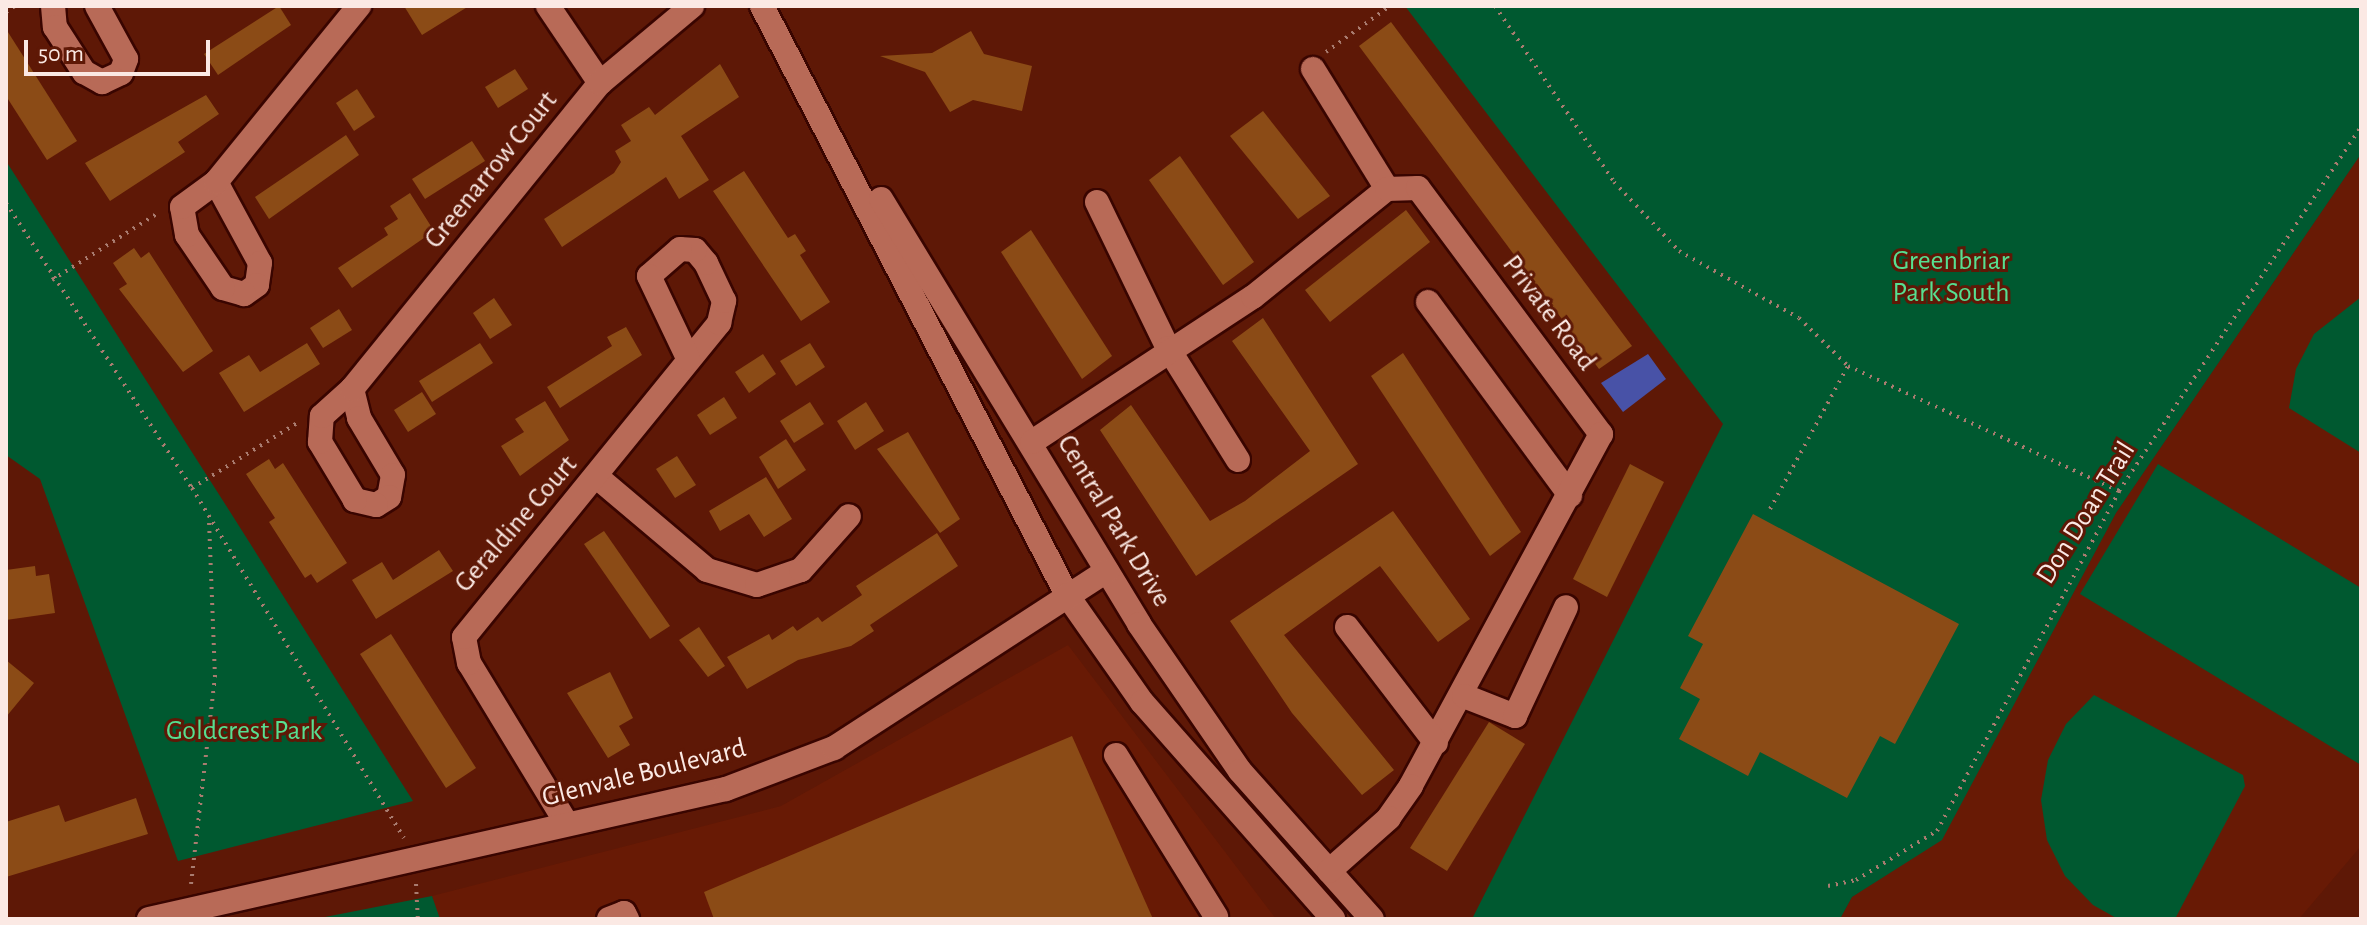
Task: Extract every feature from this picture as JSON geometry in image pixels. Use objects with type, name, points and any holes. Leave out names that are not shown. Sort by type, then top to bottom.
[{"type":"street","points":[[53,6],[55,27],[84,72],[109,81],[121,73],[125,52],[97,6]]},
{"type":"street","points":[[216,182],[260,263],[251,291],[223,288],[183,228],[186,202],[216,182],[359,6]]},
{"type":"street","points":[[548,6],[600,83]]},
{"type":"street","name":"Greenarrow Court","points":[[322,416],[352,389],[600,83],[692,6]]},
{"type":"street","name":"Central Park Drive","points":[[762,6],[833,132],[1067,595],[1197,769],[1333,919]]},
{"type":"street","points":[[1032,442],[1168,348],[1253,297],[1387,189],[1313,69]]},
{"type":"street","name":"Central Park Drive","points":[[833,132],[1032,442],[1107,571],[1240,771],[1372,919]]},
{"type":"street","name":"Private Road","points":[[1329,871],[1389,818],[1436,743],[1464,696],[1601,434],[1418,188],[1387,189]]},
{"type":"street","points":[[1097,202],[1168,348],[1238,460]]},
{"type":"street","points":[[1428,302],[1570,495]]},
{"type":"street","name":"Geraldine Court","points":[[567,824],[469,663],[464,637],[597,477],[688,358]]},
{"type":"street","points":[[322,416],[320,442],[355,500],[383,502],[393,475],[359,418],[352,389]]},
{"type":"street","points":[[597,477],[707,570],[757,585],[801,570],[849,516]]},
{"type":"street","name":"Glenvale Boulevard","points":[[149,919],[190,905],[726,789],[834,748],[1107,571]]},
{"type":"street","points":[[1464,696],[1515,716],[1566,607]]},
{"type":"street","points":[[1347,627],[1436,743]]},
{"type":"street","points":[[1116,755],[1216,916]]},
{"type":"street","points":[[609,919],[624,913],[627,919]]},
{"type":"path","points":[[6,12],[15,6]]},
{"type":"path","points":[[1313,69],[1332,45],[1390,6]]},
{"type":"path","points":[[1495,6],[1614,182],[1653,225],[1716,277],[1799,318],[1848,366],[2119,491]]},
{"type":"path","name":"Don Doan Trail","points":[[1828,886],[1856,880],[1937,831],[2119,491],[2361,127]]},
{"type":"path","points":[[52,280],[186,202]]},
{"type":"path","points":[[6,203],[52,280],[192,488],[414,856],[418,919]]},
{"type":"path","points":[[1770,509],[1848,366]]},
{"type":"path","points":[[192,488],[322,416]]},
{"type":"path","points":[[190,905],[215,677],[209,516]]},
{"type":"shaded area","points":[[2361,154],[2361,846],[2299,919],[1840,919],[1852,897],[1942,839],[2116,513]]},
{"type":"shaded area","points":[[1068,645],[1276,919],[438,917],[432,896],[781,806]]},
{"type":"green space","name":"Greenbriar Park South","points":[[1405,6],[2361,6],[2361,154],[2116,513],[1942,840],[1852,897],[1840,919],[1472,919],[1723,424]]},
{"type":"green space","name":"Goldcrest Park","points":[[6,161],[413,801],[178,861],[40,479],[6,455]]},
{"type":"green space","points":[[2361,297],[2361,453],[2289,408],[2296,369],[2314,334]]},
{"type":"green space","points":[[2158,464],[2361,588],[2361,765],[2080,594]]},
{"type":"green space","points":[[2094,695],[2243,775],[2245,786],[2175,919],[2118,919],[2093,905],[2065,876],[2047,840],[2041,800],[2048,760],[2066,724]]},
{"type":"green space","points":[[432,896],[440,919],[325,917]]},
{"type":"water","points":[[1648,354],[1666,379],[1623,412],[1601,383]]},
{"type":"building","points":[[279,6],[291,25],[218,75],[204,54]]},
{"type":"building","points":[[404,6],[469,6],[422,35]]},
{"type":"building","points":[[1391,22],[1632,346],[1599,369],[1359,46]]},
{"type":"building","points":[[6,29],[77,141],[47,160],[6,96]]},
{"type":"building","points":[[971,31],[984,54],[1032,66],[1022,111],[973,100],[950,112],[925,72],[880,56],[932,53]]},
{"type":"building","points":[[720,64],[739,97],[681,136],[709,180],[679,199],[666,177],[562,247],[544,219],[614,173],[621,162],[615,151],[631,141],[621,125],[649,107],[655,115]]},
{"type":"building","points":[[515,69],[528,89],[498,108],[485,87]]},
{"type":"building","points":[[357,89],[375,117],[354,131],[336,103]]},
{"type":"building","points":[[206,95],[219,114],[178,142],[185,152],[110,201],[85,163]]},
{"type":"building","points":[[1263,111],[1330,196],[1298,219],[1230,136]]},
{"type":"building","points":[[346,135],[359,155],[269,219],[255,197]]},
{"type":"building","points":[[472,141],[485,161],[425,199],[412,179]]},
{"type":"building","points":[[1180,156],[1254,262],[1223,285],[1149,180]]},
{"type":"building","points":[[744,171],[788,238],[795,234],[806,251],[800,255],[830,302],[801,321],[713,191]]},
{"type":"building","points":[[410,193],[434,231],[352,288],[338,268],[388,235],[384,228],[398,219],[390,206]]},
{"type":"building","points":[[1406,210],[1430,242],[1330,322],[1305,290]]},
{"type":"building","points":[[1031,230],[1112,356],[1082,379],[1001,252]]},
{"type":"building","points":[[134,248],[141,258],[149,252],[213,351],[183,372],[119,289],[127,284],[113,263]]},
{"type":"building","points":[[494,298],[512,325],[490,339],[473,313]]},
{"type":"building","points":[[339,309],[352,330],[323,348],[310,328]]},
{"type":"building","points":[[1263,318],[1358,464],[1196,576],[1100,430],[1131,405],[1210,521],[1245,501],[1310,451],[1232,341]]},
{"type":"building","points":[[626,327],[642,355],[560,408],[547,387],[612,346],[607,337]]},
{"type":"building","points":[[307,343],[320,364],[244,412],[219,373],[249,355],[260,372]]},
{"type":"building","points":[[480,343],[493,363],[432,402],[419,381]]},
{"type":"building","points":[[810,343],[825,367],[796,386],[780,361]]},
{"type":"building","points":[[1403,353],[1521,532],[1490,556],[1371,376]]},
{"type":"building","points":[[763,354],[776,374],[749,393],[735,372]]},
{"type":"building","points":[[422,392],[436,414],[408,432],[394,410]]},
{"type":"building","points":[[724,397],[737,418],[710,435],[697,415]]},
{"type":"building","points":[[545,401],[569,440],[520,476],[501,446],[524,432],[515,419]]},
{"type":"building","points":[[810,402],[824,424],[794,443],[780,421]]},
{"type":"building","points":[[866,402],[884,431],[855,450],[837,421]]},
{"type":"building","points":[[908,432],[960,519],[940,533],[877,449]]},
{"type":"building","points":[[786,439],[806,470],[778,489],[759,457]]},
{"type":"building","points":[[677,456],[696,485],[675,498],[656,469]]},
{"type":"building","points":[[269,459],[275,469],[283,463],[347,563],[317,583],[311,574],[305,578],[269,522],[275,518],[246,474]]},
{"type":"building","points":[[1630,464],[1664,482],[1607,597],[1573,579]]},
{"type":"building","points":[[766,477],[792,519],[764,537],[749,514],[720,531],[709,511]]},
{"type":"building","points":[[1393,511],[1470,619],[1438,642],[1380,566],[1284,635],[1394,770],[1362,795],[1292,713],[1230,621]]},
{"type":"building","points":[[1753,514],[1959,624],[1895,744],[1880,736],[1847,798],[1760,752],[1748,776],[1679,739],[1700,699],[1680,688],[1703,644],[1688,636]]},
{"type":"building","points":[[604,531],[670,626],[650,639],[584,544]]},
{"type":"building","points":[[937,533],[958,566],[870,625],[874,631],[851,646],[798,660],[747,689],[727,657],[769,634],[772,640],[793,626],[797,631],[818,617],[822,622],[862,595],[856,586]]},
{"type":"building","points":[[439,550],[453,571],[376,619],[352,580],[382,562],[393,580]]},
{"type":"building","points":[[35,566],[36,576],[49,574],[55,613],[6,620],[6,570]]},
{"type":"building","points":[[699,627],[725,666],[708,677],[679,640]]},
{"type":"building","points":[[391,634],[476,768],[446,788],[360,654]]},
{"type":"building","points":[[6,660],[34,683],[6,717]]},
{"type":"building","points":[[610,672],[633,718],[619,726],[630,745],[608,758],[567,693]]},
{"type":"building","points":[[1489,722],[1525,744],[1447,871],[1410,848]]},
{"type":"building","points":[[1072,736],[1153,919],[714,919],[704,892]]},
{"type":"building","points":[[136,798],[148,834],[6,877],[6,822],[59,805],[65,822]]}]
